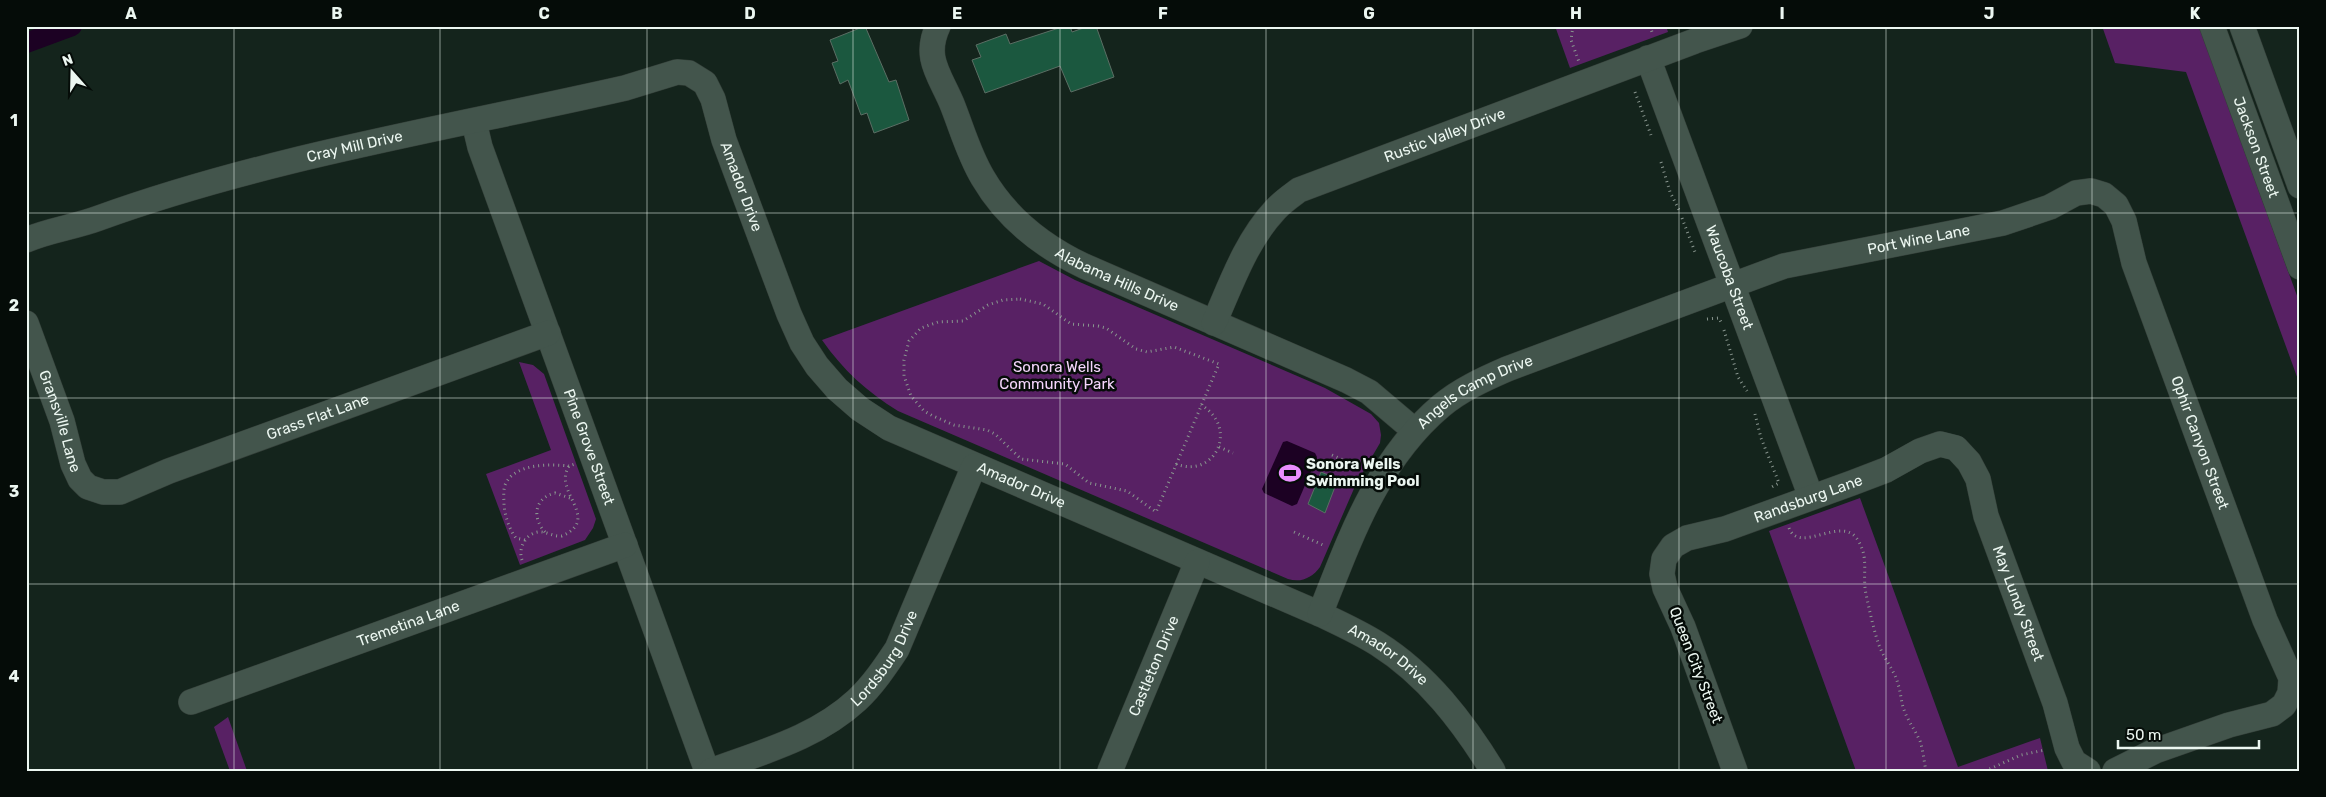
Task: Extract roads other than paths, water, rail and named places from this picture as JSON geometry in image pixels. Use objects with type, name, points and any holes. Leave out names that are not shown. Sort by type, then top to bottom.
[{"type":"street","name":"Alabama Hills Drive","points":[[938,26],[932,40],[932,60],[968,147],[982,178],[1023,229],[1056,253],[1346,380],[1369,392],[1415,431]]},
{"type":"street","name":"Rustic Valley Drive","points":[[1214,323],[1243,257],[1257,232],[1276,209],[1299,190],[1651,47],[1740,26]]},
{"type":"street","name":"Jackson Street","points":[[2212,26],[2300,268]]},
{"type":"street","name":"Jackson Street","points":[[2242,26],[2300,186]]},
{"type":"street","name":"Waucoba Street","points":[[1651,47],[1732,284],[1811,498]]},
{"type":"street","name":"Cray Mill Drive","points":[[26,240],[76,226],[187,189],[257,170],[625,88],[677,72],[690,73]]},
{"type":"street","name":"Amador Drive","points":[[690,73],[705,83],[713,99],[724,140],[789,314],[802,343],[817,366],[837,389],[860,410],[889,428],[1320,614],[1378,644],[1408,667],[1436,693],[1462,725],[1492,771]]},
{"type":"street","name":"Pine Grove Street","points":[[474,122],[480,147],[707,771]]},
{"type":"street","name":"Port Wine Lane","points":[[1732,284],[1807,260],[2003,223],[2050,207],[2076,193],[2091,191],[2104,195]]},
{"type":"street","name":"Ophir Canyon Street","points":[[2104,195],[2116,205],[2124,221],[2134,263],[2265,620],[2291,678],[2290,693],[2284,705],[2272,714],[2219,728],[2155,751],[2115,771]]},
{"type":"street","name":"Angels Camp Drive","points":[[1320,614],[1363,508],[1394,456],[1415,431],[1442,405],[1473,384],[1506,369],[1732,284]]},
{"type":"street","name":"Gransville Lane","points":[[26,323],[62,421],[73,464],[80,479],[88,487]]},
{"type":"street","name":"Grass Flat Lane","points":[[88,487],[103,492],[120,492],[169,471],[548,333]]},
{"type":"street","name":"Randsburg Lane","points":[[1664,559],[1673,546],[1687,538],[1725,529],[1811,498],[1886,470],[1920,451],[1940,444],[1956,448]]},
{"type":"street","name":"May Lundy Street","points":[[1956,448],[1969,462],[1978,479],[1986,516],[2054,703],[2067,748],[2081,767]]},
{"type":"street","name":"Lordsburg Drive","points":[[711,771],[798,739],[828,723],[858,700],[879,676],[897,649],[974,466]]},
{"type":"street","name":"Tremetina Lane","points":[[191,702],[625,545]]},
{"type":"street","name":"Queen City Street","points":[[1664,559],[1662,574],[1665,588],[1683,627],[1735,771]]},
{"type":"street","name":"Castleton Drive","points":[[1113,770],[1197,562]]},
{"type":"waterway","points":[[26,43],[72,26]]},
{"type":"place","name":"Sonora Wells Swimming Pool","points":[[1290,473]]},
{"type":"park label","name":"Sonora Wells Community Park","points":[[1057,376]]}]
